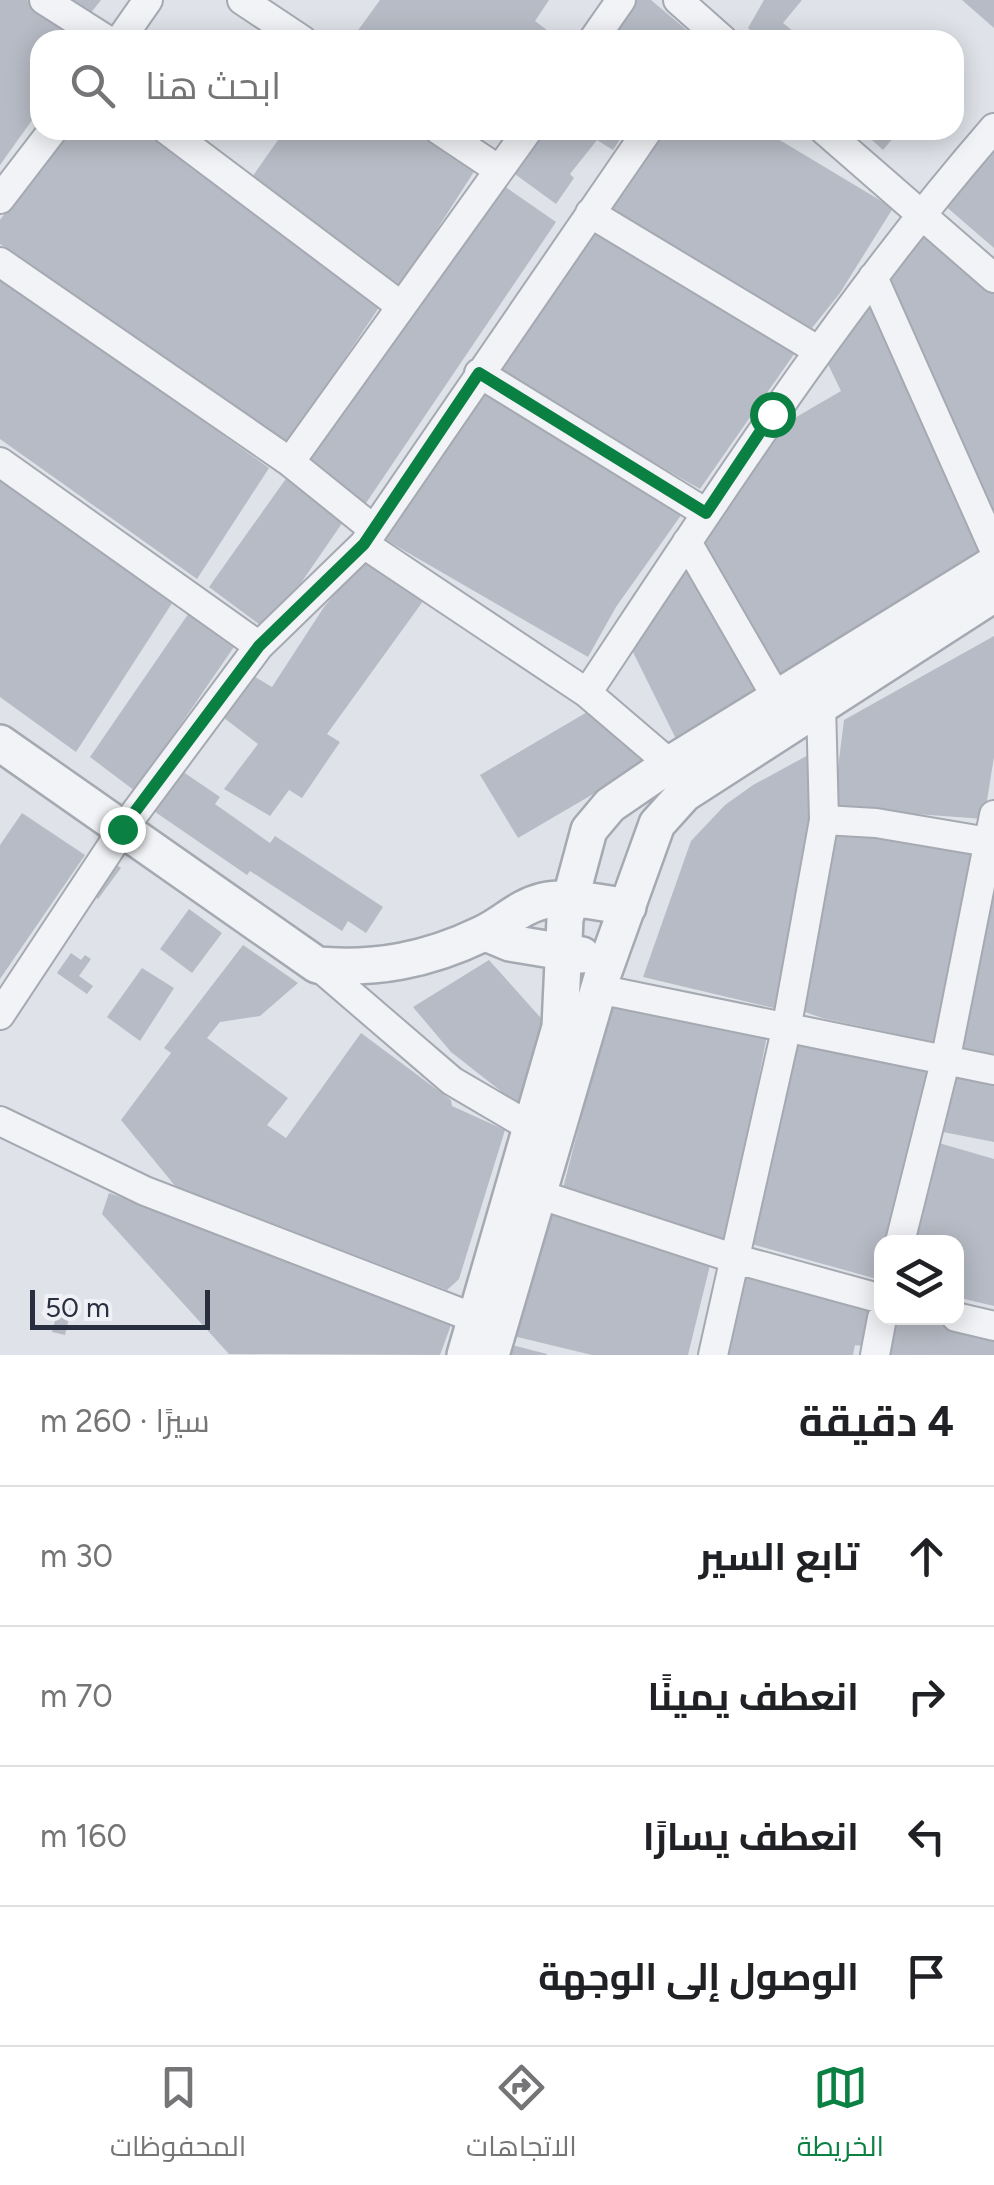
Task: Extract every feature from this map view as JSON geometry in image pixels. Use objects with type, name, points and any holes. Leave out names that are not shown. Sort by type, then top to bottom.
[{"type":"street","points":[[44,0],[91,30]]},
{"type":"street","points":[[127,30],[148,0]]},
{"type":"street","points":[[242,0],[287,30]]},
{"type":"street","points":[[600,30],[622,0]]},
{"type":"street","points":[[678,0],[708,30]]},
{"type":"street","points":[[587,692],[818,350],[919,214],[994,128]]},
{"type":"street","points":[[0,199],[45,140]]},
{"type":"street","points":[[180,140],[401,306]]},
{"type":"street","points":[[454,140],[499,170]]},
{"type":"street","points":[[290,462],[521,140]]},
{"type":"street","points":[[0,1016],[122,829],[259,646],[368,536],[641,140]]},
{"type":"street","points":[[835,140],[994,278]]},
{"type":"street","points":[[590,213],[818,350]]},
{"type":"street","points":[[0,262],[290,462],[368,536],[587,692],[670,764]]},
{"type":"street","points":[[873,277],[994,548]]},
{"type":"street","points":[[479,373],[706,513]]},
{"type":"street","points":[[0,462],[259,646]]},
{"type":"street","points":[[687,542],[778,700]]},
{"type":"street","points":[[465,1355],[534,1129],[560,1027],[568,900],[588,830],[610,805],[670,764],[994,564]]},
{"type":"street","points":[[491,1355],[541,1196],[552,1140],[603,974],[650,840],[669,808],[821,704],[994,594]]},
{"type":"street","points":[[713,1355],[786,1030],[824,820],[821,704]]},
{"type":"street","points":[[0,744],[317,964],[452,1081],[534,1129]]},
{"type":"street","points":[[824,820],[993,834],[945,1062],[902,1235]]},
{"type":"street","points":[[317,964],[390,965],[486,932],[519,910],[568,900],[628,907]]},
{"type":"street","points":[[486,932],[510,943],[562,953],[603,974],[786,1030],[994,1070]]},
{"type":"street","points":[[0,1121],[146,1191],[476,1319]]},
{"type":"street","points":[[541,1196],[736,1259],[874,1296]]},
{"type":"street","points":[[964,1319],[994,1326]]},
{"type":"street","points":[[875,1355],[881,1325]]},
{"type":"building","points":[[0,0],[27,0],[71,30],[30,30],[30,123],[0,165]]},
{"type":"building","points":[[57,0],[101,0],[86,19]]},
{"type":"building","points":[[380,0],[549,0],[535,21],[547,30],[358,30]]},
{"type":"building","points":[[626,0],[651,0],[687,30],[604,30]]},
{"type":"building","points":[[764,0],[802,0],[783,23],[792,30],[748,28]]},
{"type":"building","points":[[962,0],[994,0],[994,28]]},
{"type":"building","points":[[994,130],[994,248],[936,198]]},
{"type":"building","points":[[59,140],[161,140],[382,303],[285,447],[0,244],[0,220]]},
{"type":"building","points":[[278,140],[440,140],[477,167],[400,287],[250,180]]},
{"type":"building","points":[[524,140],[597,140],[570,174],[574,178],[556,204],[504,166]]},
{"type":"building","points":[[597,140],[620,140],[613,150]]},
{"type":"building","points":[[652,140],[780,140],[893,208],[840,293],[812,328],[606,209]]},
{"type":"building","points":[[872,140],[892,140],[883,150]]},
{"type":"building","points":[[497,181],[556,222],[364,506],[301,456]]},
{"type":"building","points":[[594,228],[799,347],[700,489],[491,371]]},
{"type":"building","points":[[906,238],[924,238],[958,264],[963,262],[994,291],[994,526],[883,264]]},
{"type":"building","points":[[0,276],[269,468],[197,579],[0,439]]},
{"type":"building","points":[[871,292],[985,555],[782,679],[696,535],[774,430],[841,391],[823,354]]},
{"type":"building","points":[[476,385],[684,511],[616,607],[588,657],[379,536]]},
{"type":"building","points":[[0,470],[176,597],[76,752],[0,697]]},
{"type":"building","points":[[290,473],[347,516],[268,631],[209,587]]},
{"type":"building","points":[[687,554],[766,694],[680,747],[628,642]]},
{"type":"building","points":[[362,561],[426,597],[327,734],[340,742],[302,798],[289,790],[270,816],[224,789],[258,744],[215,711],[245,671],[272,687],[324,607]]},
{"type":"building","points":[[193,607],[238,641],[135,791],[90,757]]},
{"type":"building","points":[[994,636],[994,757],[984,819],[833,808],[844,720]]},
{"type":"building","points":[[594,708],[648,762],[518,838],[480,775]]},
{"type":"building","points":[[825,746],[782,1010],[643,977],[691,841],[725,805],[753,785]]},
{"type":"building","points":[[173,765],[220,797],[215,804],[270,843],[275,836],[383,907],[366,933],[348,921],[342,931],[250,871],[247,875],[145,805]]},
{"type":"building","points":[[22,813],[85,855],[0,979],[0,845]]},
{"type":"building","points":[[831,822],[975,850],[933,1042],[822,1018],[791,1007]]},
{"type":"building","points":[[107,857],[121,868],[98,899],[84,889]]},
{"type":"building","points":[[994,896],[994,1054],[958,1048]]},
{"type":"building","points":[[189,909],[222,933],[192,973],[160,949]]},
{"type":"building","points":[[243,945],[298,983],[260,1016],[220,1022],[207,1038],[288,1098],[267,1125],[286,1138],[361,1033],[451,1100],[452,1106],[505,1130],[459,1279],[447,1290],[176,1187],[121,1120],[171,1053],[164,1048]]},
{"type":"building","points":[[71,953],[81,960],[85,955],[91,959],[79,976],[93,986],[87,994],[57,973]]},
{"type":"building","points":[[489,960],[548,1026],[520,1106],[451,1052],[413,1007]]},
{"type":"building","points":[[142,968],[174,988],[140,1041],[107,1017]]},
{"type":"building","points":[[611,1003],[767,1035],[728,1243],[562,1192]]},
{"type":"building","points":[[791,1036],[930,1068],[888,1235],[874,1235],[874,1278],[751,1244]]},
{"type":"building","points":[[953,1064],[994,1072],[994,1142],[943,1132]]},
{"type":"building","points":[[932,1141],[994,1159],[994,1306],[964,1299],[964,1235],[911,1235]]},
{"type":"building","points":[[109,1193],[455,1314],[440,1355],[229,1354],[102,1214]]},
{"type":"building","points":[[544,1213],[712,1257],[688,1355],[592,1355],[509,1335]]},
{"type":"building","points":[[746,1269],[872,1304],[862,1346],[855,1345],[853,1355],[722,1355]]},
{"type":"building","points":[[59,1306],[71,1309],[65,1335],[52,1332]]},
{"type":"building","points":[[964,1324],[994,1331],[994,1355],[882,1355],[889,1325]]},
{"type":"building","points":[[508,1344],[547,1354],[547,1355],[504,1355]]},
{"type":"route","points":[[122,829],[259,646],[364,544],[479,373],[706,513],[772,414]]}]
